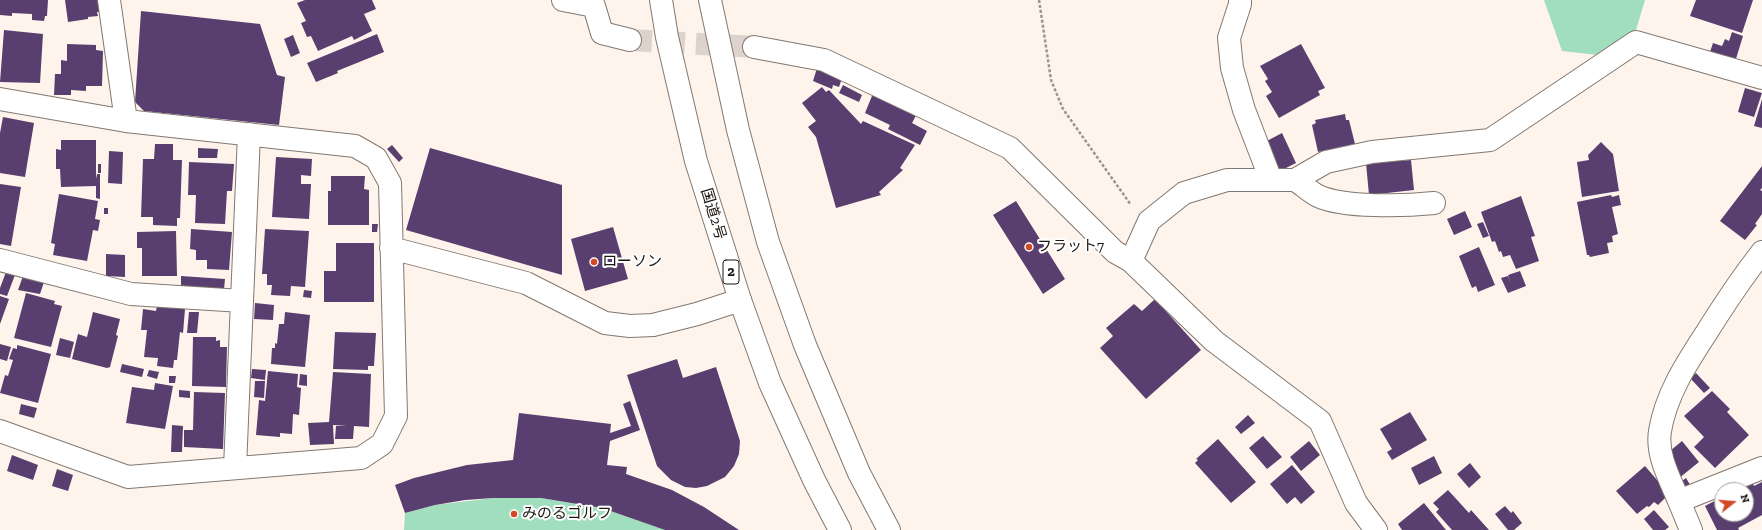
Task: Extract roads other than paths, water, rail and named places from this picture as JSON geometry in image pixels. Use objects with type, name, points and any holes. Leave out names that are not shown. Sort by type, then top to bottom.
[{"type":"main road","points":[[110,0],[126,121]]},
{"type":"main road","points":[[563,0],[593,3],[602,33],[630,40]]},
{"type":"main road","name":"国道2号","points":[[661,0],[667,37],[696,161],[740,300],[770,383],[814,480],[840,530]]},
{"type":"main road","points":[[710,0],[738,130],[768,242],[805,345],[859,473],[889,530]]},
{"type":"main road","points":[[1240,0],[1229,38],[1232,68],[1244,110],[1271,180]]},
{"type":"main road","points":[[1131,261],[1149,221],[1184,193],[1227,180],[1295,180],[1326,162],[1372,152],[1490,140],[1636,42],[1762,78]]},
{"type":"main road","points":[[754,48],[824,60],[1010,148],[1115,252],[1131,261],[1214,341],[1320,421],[1356,503],[1376,530]]},
{"type":"main road","points":[[0,99],[126,121],[355,146],[376,158],[390,183],[396,416],[382,444],[361,458],[128,477],[0,431]]},
{"type":"main road","points":[[235,468],[249,134]]},
{"type":"main road","points":[[1295,180],[1319,196],[1344,203],[1406,206],[1434,203]]},
{"type":"main road","points":[[392,248],[526,284],[605,323],[630,326],[652,325],[697,314],[740,300]]},
{"type":"main road","points":[[1691,530],[1662,463],[1660,432],[1671,392],[1688,360],[1734,288],[1762,252]]},
{"type":"main road","points":[[0,260],[131,294],[242,301]]},
{"type":"main road","points":[[1679,501],[1762,468]]},
{"type":"tunnel","points":[[630,40],[754,47]]},
{"type":"place","name":"フラット7","points":[[1029,247]]},
{"type":"place","name":"ローソン","points":[[594,262]]},
{"type":"place","name":"みのるゴルフ","points":[[514,514]]}]
